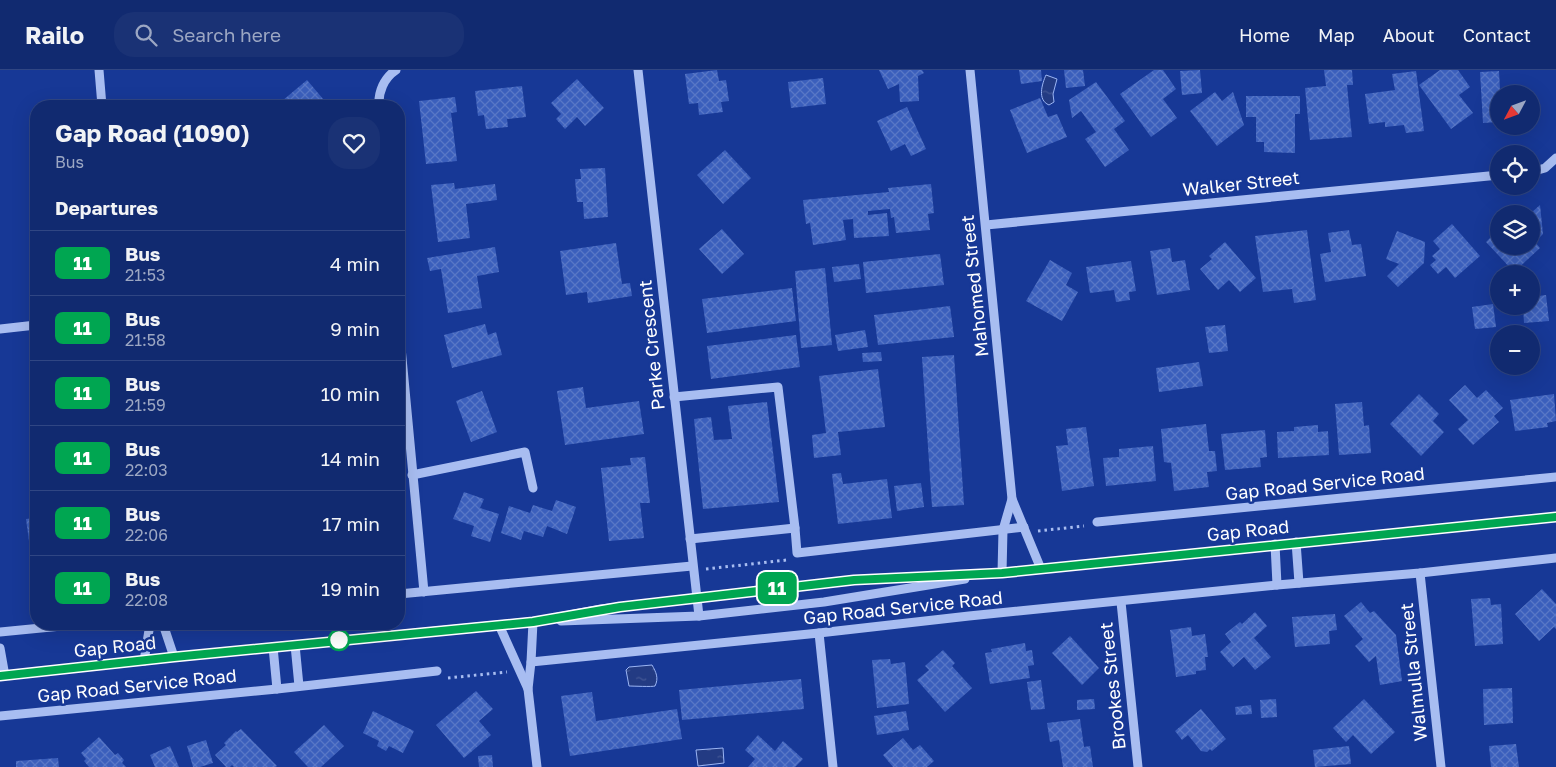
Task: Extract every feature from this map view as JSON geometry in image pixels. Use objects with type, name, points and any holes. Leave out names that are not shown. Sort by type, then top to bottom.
[{"type":"street","points":[[99,70],[102,100]]},
{"type":"street","points":[[378,100],[382,84],[396,70]]},
{"type":"street","name":"Parke Crescent","points":[[638,70],[692,568],[699,616]]},
{"type":"street","name":"Mahomed Street","points":[[970,70],[1012,499],[1041,569]]},
{"type":"street","points":[[1540,169],[1545,168],[1556,158]]},
{"type":"street","name":"Walker Street","points":[[986,225],[1490,176]]},
{"type":"street","points":[[0,329],[30,325]]},
{"type":"street","points":[[674,397],[778,387],[797,553],[1003,530],[1025,530]]},
{"type":"street","points":[[405,395],[424,592]]},
{"type":"street","points":[[412,475],[525,452],[533,488]]},
{"type":"street","name":"Gap Road Service Road","points":[[1097,522],[1556,477]]},
{"type":"street","name":"Mahomed Street","points":[[1002,573],[1003,530],[1012,499]]},
{"type":"street","name":"Gap Road","points":[[533,622],[602,609],[854,580],[1002,573],[1556,517]]},
{"type":"street","points":[[690,539],[795,528]]},
{"type":"street","points":[[1296,542],[1299,583]]},
{"type":"street","points":[[1275,544],[1277,585]]},
{"type":"street","name":"Gap Road Service Road","points":[[531,662],[969,616],[1277,585],[1420,573],[1556,558]]},
{"type":"street","points":[[405,594],[692,568]]},
{"type":"street","name":"Gap Road","points":[[2,676],[174,657],[533,622],[699,616],[824,602],[1002,573]]},
{"type":"street","name":"Walmulla Street","points":[[1420,573],[1440,767]]},
{"type":"street","name":"Brookes Street","points":[[1121,602],[1138,767]]},
{"type":"street","points":[[533,622],[528,689],[537,767]]},
{"type":"street","points":[[499,625],[528,689]]},
{"type":"street","points":[[0,632],[30,629]]},
{"type":"street","points":[[144,661],[149,630]]},
{"type":"street","points":[[165,630],[174,657]]},
{"type":"street","points":[[819,633],[833,767]]},
{"type":"street","points":[[295,645],[299,686]]},
{"type":"street","points":[[273,647],[277,689]]},
{"type":"street","points":[[0,648],[2,676]]},
{"type":"street","name":"Gap Road Service Road","points":[[0,716],[277,689],[437,671]]},
{"type":"path","points":[[1025,530],[1085,526],[1097,522]]},
{"type":"path","points":[[692,568],[790,560],[797,553]]},
{"type":"path","points":[[437,671],[442,679],[519,671]]},
{"type":"water","points":[[1046,75],[1057,79],[1053,94],[1054,102],[1049,105],[1045,103],[1042,96],[1042,87]]},
{"type":"water","points":[[652,665],[657,680],[655,686],[629,686],[626,670],[629,667]]},
{"type":"water","points":[[723,748],[724,763],[698,766],[696,750]]},
{"type":"building","points":[[717,70],[719,81],[726,80],[729,101],[721,102],[723,112],[699,115],[698,103],[689,104],[685,74]]},
{"type":"building","points":[[879,70],[922,70],[924,73],[918,76],[919,101],[900,102],[899,84],[888,89]]},
{"type":"building","points":[[1019,70],[1041,70],[1042,81],[1021,84]]},
{"type":"building","points":[[1064,70],[1083,70],[1085,86],[1066,88]]},
{"type":"building","points":[[1154,70],[1163,70],[1176,89],[1163,99],[1177,118],[1151,137],[1120,94]]},
{"type":"building","points":[[1200,70],[1202,93],[1182,95],[1180,71]]},
{"type":"building","points":[[1324,70],[1352,70],[1353,85],[1347,85],[1352,137],[1310,140],[1305,88],[1326,86]]},
{"type":"building","points":[[1440,70],[1458,70],[1470,87],[1459,95],[1473,113],[1451,129],[1419,85]]},
{"type":"building","points":[[1416,71],[1424,131],[1406,133],[1404,125],[1385,127],[1385,122],[1369,124],[1365,94],[1395,90],[1392,74]]},
{"type":"building","points":[[1499,71],[1500,85],[1490,85],[1490,123],[1483,123],[1480,72]]},
{"type":"building","points":[[823,78],[826,104],[791,108],[788,82]]},
{"type":"building","points":[[577,79],[604,108],[585,126],[577,117],[565,129],[556,119],[561,114],[551,103]]},
{"type":"building","points":[[307,80],[324,100],[283,100]]},
{"type":"building","points":[[1096,82],[1125,121],[1114,129],[1129,150],[1105,167],[1085,139],[1096,132],[1081,111],[1072,118],[1069,100]]},
{"type":"building","points":[[522,86],[526,117],[507,119],[508,127],[486,129],[484,115],[478,116],[475,91]]},
{"type":"building","points":[[1215,92],[1222,101],[1233,92],[1244,125],[1217,146],[1190,111]]},
{"type":"building","points":[[1246,96],[1300,96],[1300,114],[1295,114],[1295,153],[1264,152],[1264,142],[1256,142],[1256,117],[1246,117]]},
{"type":"building","points":[[455,97],[457,112],[451,113],[457,161],[426,164],[419,101]]},
{"type":"building","points":[[1040,98],[1048,117],[1057,114],[1067,137],[1027,153],[1010,110]]},
{"type":"building","points":[[907,107],[926,149],[911,156],[905,144],[891,151],[877,121]]},
{"type":"building","points":[[725,150],[751,178],[723,204],[697,175]]},
{"type":"building","points":[[605,168],[608,217],[584,219],[583,202],[577,202],[575,179],[581,179],[580,169]]},
{"type":"building","points":[[454,183],[455,189],[495,184],[497,200],[466,204],[470,238],[438,242],[431,185]]},
{"type":"building","points":[[931,184],[934,213],[928,214],[930,230],[896,233],[894,217],[891,218],[890,209],[868,211],[868,215],[887,213],[889,236],[854,238],[853,219],[843,220],[846,240],[813,245],[810,223],[806,224],[803,200],[889,192],[888,188]]},
{"type":"building","points":[[1540,205],[1543,234],[1540,237]]},
{"type":"building","points":[[1452,224],[1480,256],[1455,278],[1446,267],[1438,274],[1430,265],[1436,260],[1432,256],[1440,249],[1433,241]]},
{"type":"building","points":[[722,229],[744,254],[722,274],[699,249]]},
{"type":"building","points":[[1307,230],[1316,300],[1294,303],[1292,289],[1263,292],[1255,236]]},
{"type":"building","points":[[1349,230],[1352,245],[1361,244],[1366,276],[1325,282],[1320,254],[1331,252],[1328,233]]},
{"type":"building","points":[[1397,231],[1425,242],[1424,263],[1398,287],[1387,276],[1399,264],[1386,259]]},
{"type":"building","points":[[1490,238],[1490,246],[1486,242]]},
{"type":"building","points":[[1225,242],[1256,278],[1240,292],[1229,280],[1218,290],[1200,269],[1212,259],[1209,256]]},
{"type":"building","points":[[616,243],[622,284],[630,283],[632,296],[588,303],[587,292],[566,295],[560,251]]},
{"type":"building","points":[[495,247],[499,272],[477,276],[482,308],[448,313],[441,269],[430,271],[427,258]]},
{"type":"building","points":[[1170,248],[1172,262],[1185,260],[1190,290],[1157,295],[1150,251]]},
{"type":"building","points":[[940,254],[944,285],[866,293],[863,262]]},
{"type":"building","points":[[1498,255],[1532,255],[1522,265],[1507,265]]},
{"type":"building","points":[[1050,260],[1072,273],[1066,285],[1078,292],[1062,321],[1026,301]]},
{"type":"building","points":[[1131,261],[1136,291],[1129,292],[1130,300],[1116,302],[1114,290],[1090,293],[1086,267]]},
{"type":"building","points":[[859,264],[861,279],[834,282],[832,267]]},
{"type":"building","points":[[825,268],[832,345],[801,348],[795,271]]},
{"type":"building","points":[[792,288],[796,321],[707,333],[702,299]]},
{"type":"building","points":[[1546,295],[1549,321],[1524,323],[1524,315],[1540,315],[1540,296]]},
{"type":"building","points":[[1490,304],[1490,315],[1494,315],[1496,325],[1475,329],[1472,307]]},
{"type":"building","points":[[950,306],[954,337],[878,345],[874,315]]},
{"type":"building","points":[[485,324],[488,335],[496,332],[502,355],[452,368],[444,335]]},
{"type":"building","points":[[1225,325],[1228,351],[1209,353],[1205,327]]},
{"type":"building","points":[[865,330],[868,347],[838,351],[835,335]]},
{"type":"building","points":[[796,335],[800,367],[711,379],[707,346]]},
{"type":"building","points":[[881,352],[882,361],[863,362],[862,353]]},
{"type":"building","points":[[954,355],[964,505],[932,507],[922,357]]},
{"type":"building","points":[[1199,362],[1203,386],[1159,392],[1156,368]]},
{"type":"building","points":[[878,369],[885,427],[838,432],[841,455],[814,458],[812,435],[826,433],[819,376]]},
{"type":"building","points":[[1465,385],[1477,398],[1486,390],[1503,408],[1494,416],[1499,422],[1473,445],[1458,429],[1468,420],[1449,400]]},
{"type":"building","points":[[583,387],[586,408],[639,401],[644,434],[565,445],[557,391]]},
{"type":"building","points":[[482,391],[497,432],[471,442],[456,401]]},
{"type":"building","points":[[1419,394],[1439,414],[1433,421],[1444,432],[1421,456],[1390,424]]},
{"type":"building","points":[[1554,394],[1556,421],[1547,423],[1548,427],[1515,431],[1510,400]]},
{"type":"building","points":[[767,402],[779,502],[703,509],[694,419],[711,417],[714,440],[732,439],[728,406]]},
{"type":"building","points":[[1362,402],[1364,426],[1369,425],[1371,453],[1339,455],[1335,404]]},
{"type":"building","points":[[1206,424],[1209,451],[1215,451],[1217,471],[1207,472],[1209,487],[1174,491],[1171,463],[1164,462],[1161,429]]},
{"type":"building","points":[[1318,425],[1318,432],[1328,431],[1329,455],[1278,458],[1277,432],[1294,431],[1294,427]]},
{"type":"building","points":[[1086,427],[1094,486],[1062,491],[1056,446],[1068,445],[1066,429]]},
{"type":"building","points":[[1265,430],[1267,457],[1260,458],[1261,467],[1225,470],[1221,434]]},
{"type":"building","points":[[1153,446],[1156,481],[1106,486],[1103,458],[1119,457],[1119,449]]},
{"type":"building","points":[[645,457],[650,503],[640,503],[644,538],[609,541],[601,468],[631,465],[630,458]]},
{"type":"building","points":[[841,473],[843,484],[887,479],[892,518],[838,524],[832,474]]},
{"type":"building","points":[[921,483],[924,507],[897,511],[894,486]]},
{"type":"building","points":[[464,492],[484,499],[480,508],[499,514],[490,542],[471,536],[474,526],[453,519]]},
{"type":"building","points":[[556,500],[576,507],[567,534],[547,526],[543,537],[524,531],[521,540],[501,533],[509,506],[530,513],[533,505],[552,511]]},
{"type":"building","points":[[26,519],[30,519],[30,548]]},
{"type":"building","points":[[1542,589],[1556,604],[1556,629],[1554,627],[1539,641],[1515,614]]},
{"type":"building","points":[[1490,598],[1491,605],[1501,604],[1503,644],[1475,646],[1471,599]]},
{"type":"building","points":[[1361,602],[1370,613],[1374,611],[1396,635],[1402,681],[1380,685],[1376,656],[1369,662],[1355,646],[1363,639],[1344,616]]},
{"type":"building","points":[[1255,612],[1267,626],[1254,638],[1271,657],[1255,670],[1244,657],[1233,667],[1220,652],[1231,642],[1225,634],[1240,622],[1242,624]]},
{"type":"building","points":[[1335,614],[1337,630],[1329,631],[1330,644],[1295,647],[1292,617]]},
{"type":"building","points":[[1191,627],[1192,636],[1205,634],[1208,657],[1205,657],[1206,670],[1196,671],[1196,674],[1176,677],[1170,630]]},
{"type":"building","points":[[1070,636],[1099,668],[1082,685],[1052,653]]},
{"type":"building","points":[[1025,643],[1026,651],[1032,650],[1034,665],[1028,666],[1030,678],[990,684],[985,653],[992,652],[991,649]]},
{"type":"building","points":[[943,650],[955,663],[952,666],[972,688],[945,712],[917,680],[929,670],[925,666]]},
{"type":"building","points":[[890,659],[891,664],[905,662],[909,704],[877,708],[872,660]]},
{"type":"building","points":[[801,679],[804,709],[682,720],[679,690]]},
{"type":"building","points":[[1041,680],[1045,709],[1031,710],[1027,682]]},
{"type":"building","points":[[1512,688],[1513,723],[1484,725],[1483,689]]},
{"type":"building","points":[[476,691],[493,709],[479,721],[491,735],[464,758],[436,725]]},
{"type":"building","points":[[592,692],[596,721],[677,709],[682,739],[570,756],[561,696]]},
{"type":"building","points":[[1094,699],[1095,709],[1077,710],[1077,700]]},
{"type":"building","points":[[1276,699],[1277,717],[1261,718],[1260,700]]},
{"type":"building","points":[[1364,699],[1395,732],[1371,754],[1353,735],[1346,742],[1333,728]]},
{"type":"building","points":[[1251,705],[1252,714],[1236,715],[1235,707]]},
{"type":"building","points":[[1201,709],[1226,739],[1212,751],[1210,749],[1207,752],[1201,751],[1188,735],[1182,740],[1175,731]]},
{"type":"building","points":[[373,711],[414,731],[403,753],[389,746],[386,751],[377,746],[379,741],[363,733]]},
{"type":"building","points":[[906,711],[909,730],[877,735],[874,716]]},
{"type":"building","points":[[1080,719],[1084,747],[1090,746],[1093,767],[1063,767],[1059,740],[1050,742],[1047,723]]},
{"type":"building","points":[[324,725],[344,746],[321,767],[308,767],[294,752]]},
{"type":"building","points":[[241,729],[277,766],[234,767],[232,765],[226,767],[215,755],[226,745],[224,743],[236,731]]},
{"type":"building","points":[[758,735],[775,751],[783,741],[803,759],[795,767],[748,767],[755,759],[745,750]]},
{"type":"building","points":[[99,737],[115,755],[118,753],[124,760],[122,763],[126,767],[89,767],[81,753]]},
{"type":"building","points":[[903,738],[913,750],[920,745],[934,761],[927,767],[893,767],[883,755]]},
{"type":"building","points":[[206,740],[213,763],[193,767],[187,746]]},
{"type":"building","points":[[1516,744],[1519,767],[1491,767],[1489,746]]},
{"type":"building","points":[[170,746],[179,767],[155,767],[150,755]]},
{"type":"building","points":[[1349,746],[1351,764],[1315,767],[1313,750]]},
{"type":"building","points":[[492,755],[493,767],[479,767],[478,756]]},
{"type":"building","points":[[58,758],[59,767],[16,767],[16,761]]},
{"type":"bus line","name":"11","points":[[0,676],[533,622],[602,609],[854,580],[1002,573],[1556,517]]}]
